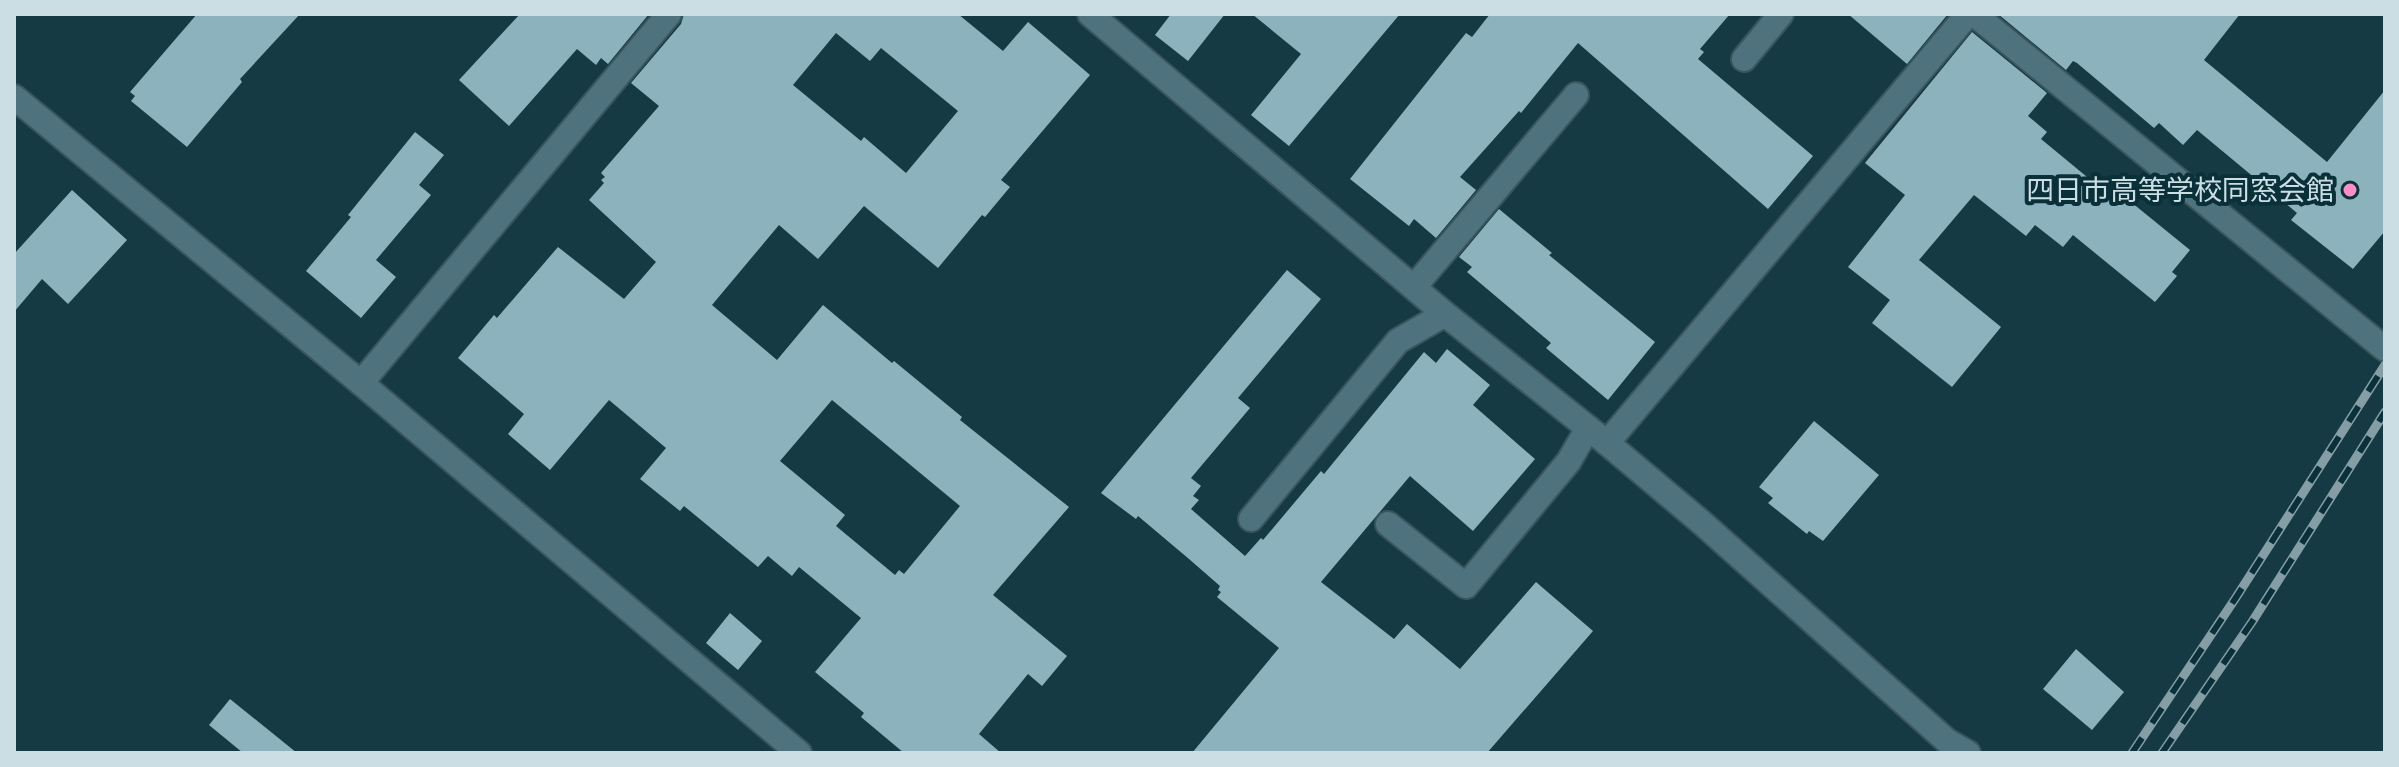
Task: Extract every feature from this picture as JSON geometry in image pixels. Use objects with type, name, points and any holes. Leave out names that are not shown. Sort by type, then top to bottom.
[{"type":"street","points":[[361,383],[669,14]]},
{"type":"street","points":[[1090,14],[1445,314],[1598,435],[1947,741],[1968,753]]},
{"type":"street","points":[[1744,59],[1781,14]]},
{"type":"street","points":[[1388,524],[1466,586],[1569,461],[1598,435],[1971,14],[2385,349]]},
{"type":"street","points":[[1414,287],[1576,95]]},
{"type":"street","points":[[14,97],[361,383],[799,753]]},
{"type":"street","points":[[1251,519],[1398,341],[1445,314]]},
{"type":"building","points":[[197,14],[300,14],[240,79],[242,82],[187,147],[131,101],[135,96],[130,92]]},
{"type":"building","points":[[520,14],[649,14],[608,64],[601,58],[596,65],[577,49],[509,126],[459,80]]},
{"type":"building","points":[[684,14],[958,14],[1003,51],[1028,22],[1090,75],[1001,180],[1010,187],[938,268],[864,206],[818,259],[779,225],[712,305],[777,360],[823,305],[1069,507],[993,595],[1067,656],[1042,686],[1028,674],[979,734],[1001,753],[904,753],[861,717],[864,713],[815,672],[861,618],[799,567],[792,576],[768,556],[758,567],[684,506],[680,511],[640,479],[666,448],[609,400],[550,470],[508,434],[524,414],[458,358],[558,247],[624,299],[656,262],[589,200],[604,183],[601,180],[605,177],[601,173],[659,106],[631,83],[681,24]],"holes":[[[836,33],[870,61],[881,48],[958,111],[906,173],[864,137],[861,141],[793,85]],[[832,400],[960,506],[904,574],[899,570],[895,575],[836,526],[845,515],[780,461]]]},
{"type":"building","points":[[1171,14],[1225,14],[1188,61],[1155,35]]},
{"type":"building","points":[[1252,14],[1400,14],[1289,146],[1251,115],[1301,54]]},
{"type":"building","points":[[1490,14],[1730,14],[1700,49],[1704,52],[1698,59],[1813,156],[1768,209],[1578,43],[1521,113],[1519,111],[1460,177],[1476,190],[1436,238],[1414,219],[1409,226],[1350,179],[1466,33],[1472,37]]},
{"type":"building","points":[[1848,14],[1948,14],[1907,64]]},
{"type":"building","points":[[1998,14],[2240,14],[2204,60],[2327,162],[2385,90],[2385,231],[2353,269],[2291,220],[2297,213],[2197,130],[2183,145],[2159,123],[2154,128],[2077,63],[2073,61],[2066,70]]},
{"type":"building","points":[[1972,32],[2047,93],[2028,116],[2047,132],[2041,139],[2121,205],[2126,198],[2190,250],[2172,272],[2177,276],[2155,302],[2073,235],[2063,247],[2035,225],[2026,236],[1974,195],[1919,260],[2001,327],[1952,387],[1872,323],[1890,300],[1848,267],[1905,195],[1865,163]]},
{"type":"building","points":[[415,132],[444,155],[419,185],[431,195],[376,260],[396,277],[361,318],[306,271]]},
{"type":"building","points":[[72,190],[127,240],[68,304],[42,279],[14,312],[14,254]]},
{"type":"building","points":[[1499,209],[1552,253],[1549,255],[1655,342],[1608,400],[1546,348],[1551,343],[1467,272],[1472,267],[1459,257]]},
{"type":"building","points":[[1287,270],[1321,299],[1238,398],[1250,408],[1191,478],[1201,486],[1193,496],[1199,500],[1191,509],[1245,556],[1261,538],[1263,540],[1321,471],[1324,474],[1424,352],[1436,363],[1447,349],[1490,385],[1473,405],[1535,459],[1473,531],[1410,476],[1321,582],[1394,639],[1407,624],[1460,669],[1536,582],[1593,631],[1487,753],[1192,753],[1279,648],[1217,597],[1221,592],[1218,590],[1220,586],[1189,559],[1138,516],[1136,519],[1101,493]]},
{"type":"building","points":[[1814,421],[1879,475],[1823,541],[1809,531],[1807,534],[1768,503],[1773,498],[1759,487]]},
{"type":"building","points":[[730,613],[762,641],[738,670],[706,643]]},
{"type":"building","points":[[2076,649],[2124,692],[2092,730],[2043,689]]},
{"type":"building","points":[[230,699],[297,753],[243,753],[209,725]]},
{"type":"railway","points":[[2132,753],[2385,365]]},
{"type":"railway","points":[[2162,753],[2252,622],[2385,412]]},
{"type":"place","name":"四日市高等学校同窓会館","points":[[2350,190]]}]
